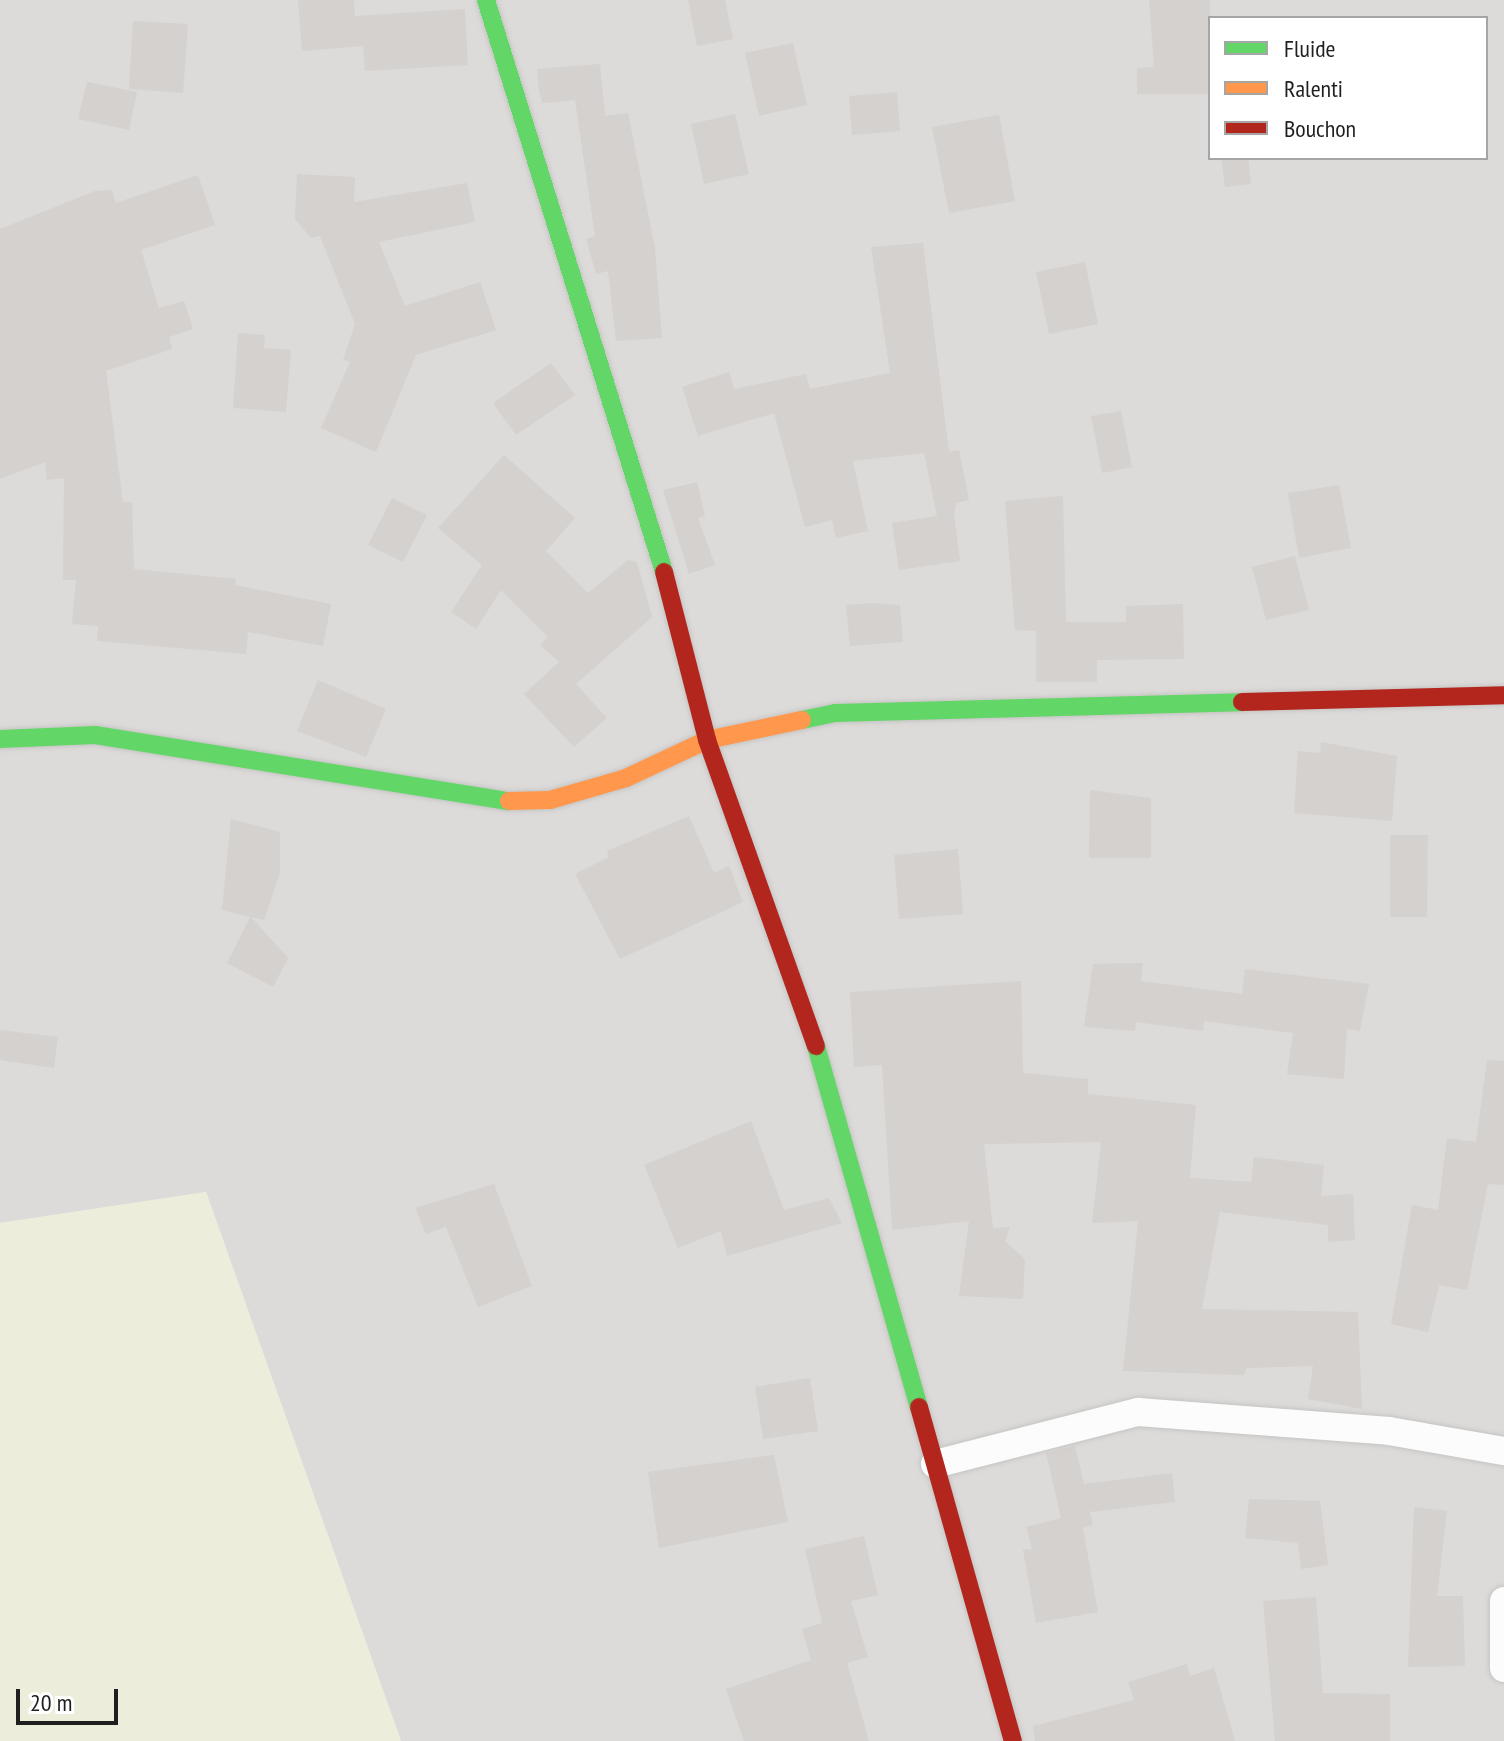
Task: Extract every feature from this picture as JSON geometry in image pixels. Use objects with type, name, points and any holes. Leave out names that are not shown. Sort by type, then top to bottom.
[{"type":"street","points":[[486,0],[666,579],[707,740],[802,995],[1013,1741]]},
{"type":"street","points":[[0,739],[109,737],[487,801],[550,800],[626,778],[707,740],[835,713],[1504,695]]},
{"type":"street","points":[[935,1464],[1138,1412],[1389,1431],[1504,1451]]},
{"type":"street","points":[[1504,1601],[1504,1668]]},
{"type":"shaded area","points":[[0,0],[1504,0],[1504,1741],[401,1741],[206,1192],[0,1223]]},
{"type":"green space","points":[[206,1192],[401,1741],[0,1741],[0,1223]]},
{"type":"building","points":[[298,0],[354,0],[355,16],[465,9],[468,65],[365,71],[363,46],[302,51]]},
{"type":"building","points":[[688,0],[725,0],[733,39],[697,46]]},
{"type":"building","points":[[1149,0],[1210,0],[1208,94],[1137,94],[1137,68],[1154,67]]},
{"type":"building","points":[[133,21],[188,24],[183,93],[129,89]]},
{"type":"building","points":[[793,43],[807,105],[759,116],[745,53]]},
{"type":"building","points":[[600,64],[605,116],[628,113],[655,248],[662,338],[616,341],[608,271],[596,274],[586,239],[595,236],[575,100],[542,103],[539,92],[537,69]]},
{"type":"building","points":[[87,82],[137,92],[129,130],[78,119]]},
{"type":"building","points":[[897,92],[900,131],[852,135],[849,96]]},
{"type":"building","points":[[735,114],[749,174],[704,184],[691,124]]},
{"type":"building","points":[[999,115],[1015,201],[949,213],[932,127]]},
{"type":"building","points":[[1221,160],[1248,160],[1251,184],[1225,187]]},
{"type":"building","points":[[297,174],[355,177],[354,202],[467,183],[475,222],[379,242],[405,306],[480,282],[496,330],[416,355],[376,452],[321,428],[350,362],[343,360],[355,324],[320,236],[311,238],[295,219]]},
{"type":"building","points":[[198,175],[215,225],[141,250],[159,308],[184,301],[193,329],[169,337],[172,349],[106,371],[123,502],[132,502],[134,569],[236,579],[235,585],[331,604],[323,646],[248,632],[246,654],[97,641],[98,626],[72,624],[76,580],[63,580],[64,478],[47,480],[45,462],[0,479],[0,229],[95,191],[112,190],[116,203]]},
{"type":"building","points":[[923,243],[949,452],[959,450],[969,500],[956,503],[954,515],[960,561],[899,570],[892,523],[937,516],[924,453],[853,461],[868,531],[836,538],[832,520],[805,527],[774,413],[698,436],[682,387],[729,372],[734,389],[806,374],[810,389],[890,373],[871,247]]},
{"type":"building","points":[[1085,262],[1098,324],[1049,334],[1036,272]]},
{"type":"building","points":[[238,333],[265,335],[264,348],[291,350],[286,412],[233,408]]},
{"type":"building","points":[[551,363],[575,395],[516,435],[493,403]]},
{"type":"building","points":[[1121,411],[1132,467],[1102,473],[1091,416]]},
{"type":"building","points":[[504,455],[575,518],[546,551],[588,593],[628,560],[637,562],[652,617],[576,684],[607,718],[574,747],[524,694],[559,662],[540,645],[548,637],[501,590],[476,629],[451,612],[482,565],[438,528]]},
{"type":"building","points":[[697,482],[705,516],[698,518],[715,565],[689,574],[663,490]]},
{"type":"building","points":[[1339,485],[1351,548],[1299,558],[1288,493]]},
{"type":"building","points":[[1063,496],[1066,622],[1126,622],[1126,606],[1183,604],[1184,659],[1097,660],[1097,682],[1036,682],[1036,631],[1015,630],[1005,501]]},
{"type":"building","points":[[392,498],[427,515],[403,562],[368,545]]},
{"type":"building","points":[[1295,556],[1309,610],[1266,620],[1252,567]]},
{"type":"building","points":[[846,605],[900,605],[903,642],[850,646]]},
{"type":"building","points":[[318,680],[386,709],[366,757],[297,731]]},
{"type":"building","points":[[1321,742],[1397,756],[1392,821],[1294,813],[1298,751],[1320,753]]},
{"type":"building","points":[[1090,790],[1151,798],[1151,858],[1089,858]]},
{"type":"building","points":[[689,816],[714,873],[729,866],[743,902],[620,959],[575,874],[609,857],[607,851]]},
{"type":"building","points":[[231,819],[280,832],[280,872],[264,920],[251,917],[288,958],[273,987],[227,963],[250,917],[222,910]]},
{"type":"building","points":[[1390,835],[1428,835],[1427,917],[1390,917]]},
{"type":"building","points":[[958,849],[963,914],[899,919],[894,855]]},
{"type":"building","points":[[1143,963],[1141,981],[1242,994],[1245,969],[1369,984],[1360,1031],[1347,1029],[1344,1079],[1287,1074],[1293,1033],[1204,1021],[1203,1031],[1136,1022],[1135,1031],[1084,1027],[1093,964]]},
{"type":"building","points":[[1021,981],[1023,1073],[1088,1079],[1088,1094],[1196,1105],[1190,1178],[1251,1182],[1254,1157],[1324,1165],[1321,1196],[1353,1194],[1355,1240],[1328,1242],[1328,1225],[1220,1212],[1202,1309],[1358,1312],[1362,1409],[1308,1399],[1313,1366],[1247,1368],[1244,1375],[1123,1371],[1138,1221],[1092,1223],[1101,1142],[984,1144],[993,1228],[1010,1227],[1005,1241],[1025,1259],[1023,1299],[959,1296],[969,1221],[892,1230],[882,1065],[854,1067],[850,992]]},
{"type":"building","points":[[0,1030],[58,1037],[54,1068],[0,1060]]},
{"type":"building","points":[[1487,1060],[1504,1061],[1504,1185],[1488,1184],[1467,1290],[1439,1285],[1428,1332],[1391,1324],[1412,1205],[1438,1210],[1447,1138],[1476,1142]]},
{"type":"building","points":[[751,1121],[784,1210],[829,1198],[842,1223],[727,1256],[721,1231],[678,1248],[644,1165]]},
{"type":"building","points":[[494,1184],[532,1286],[478,1307],[446,1227],[426,1234],[415,1208]]},
{"type":"building","points":[[810,1378],[818,1431],[763,1439],[755,1387]]},
{"type":"building","points":[[1075,1446],[1084,1484],[1172,1473],[1175,1502],[1090,1512],[1093,1525],[1083,1528],[1098,1612],[1036,1623],[1023,1550],[1032,1549],[1026,1527],[1061,1518],[1046,1453]]},
{"type":"building","points":[[774,1455],[788,1522],[659,1548],[648,1472]]},
{"type":"building","points":[[1249,1499],[1320,1501],[1328,1565],[1301,1569],[1298,1543],[1245,1538]]},
{"type":"building","points":[[1414,1507],[1447,1511],[1437,1596],[1463,1596],[1465,1666],[1408,1667]]},
{"type":"building","points":[[864,1536],[878,1595],[851,1601],[868,1657],[847,1663],[869,1741],[744,1741],[726,1689],[811,1660],[802,1629],[822,1623],[805,1549]]},
{"type":"building","points":[[1316,1597],[1323,1693],[1390,1694],[1390,1741],[1275,1741],[1263,1601]]},
{"type":"building","points":[[1187,1664],[1190,1676],[1214,1668],[1235,1741],[1035,1741],[1033,1726],[1134,1700],[1128,1682]]},
{"type":"traffic: fast","points":[[486,0],[664,572]]},
{"type":"traffic: fast","points":[[802,720],[835,713],[1242,702]]},
{"type":"traffic: fast","points":[[0,739],[95,735],[509,801]]},
{"type":"traffic: fast","points":[[816,1046],[919,1407]]},
{"type":"traffic: slow","points":[[509,801],[550,800],[626,778],[707,740],[802,720]]},
{"type":"traffic: jam","points":[[664,572],[707,740],[816,1046]]},
{"type":"traffic: jam","points":[[1242,702],[1504,695]]},
{"type":"traffic: jam","points":[[919,1407],[1013,1741]]}]
